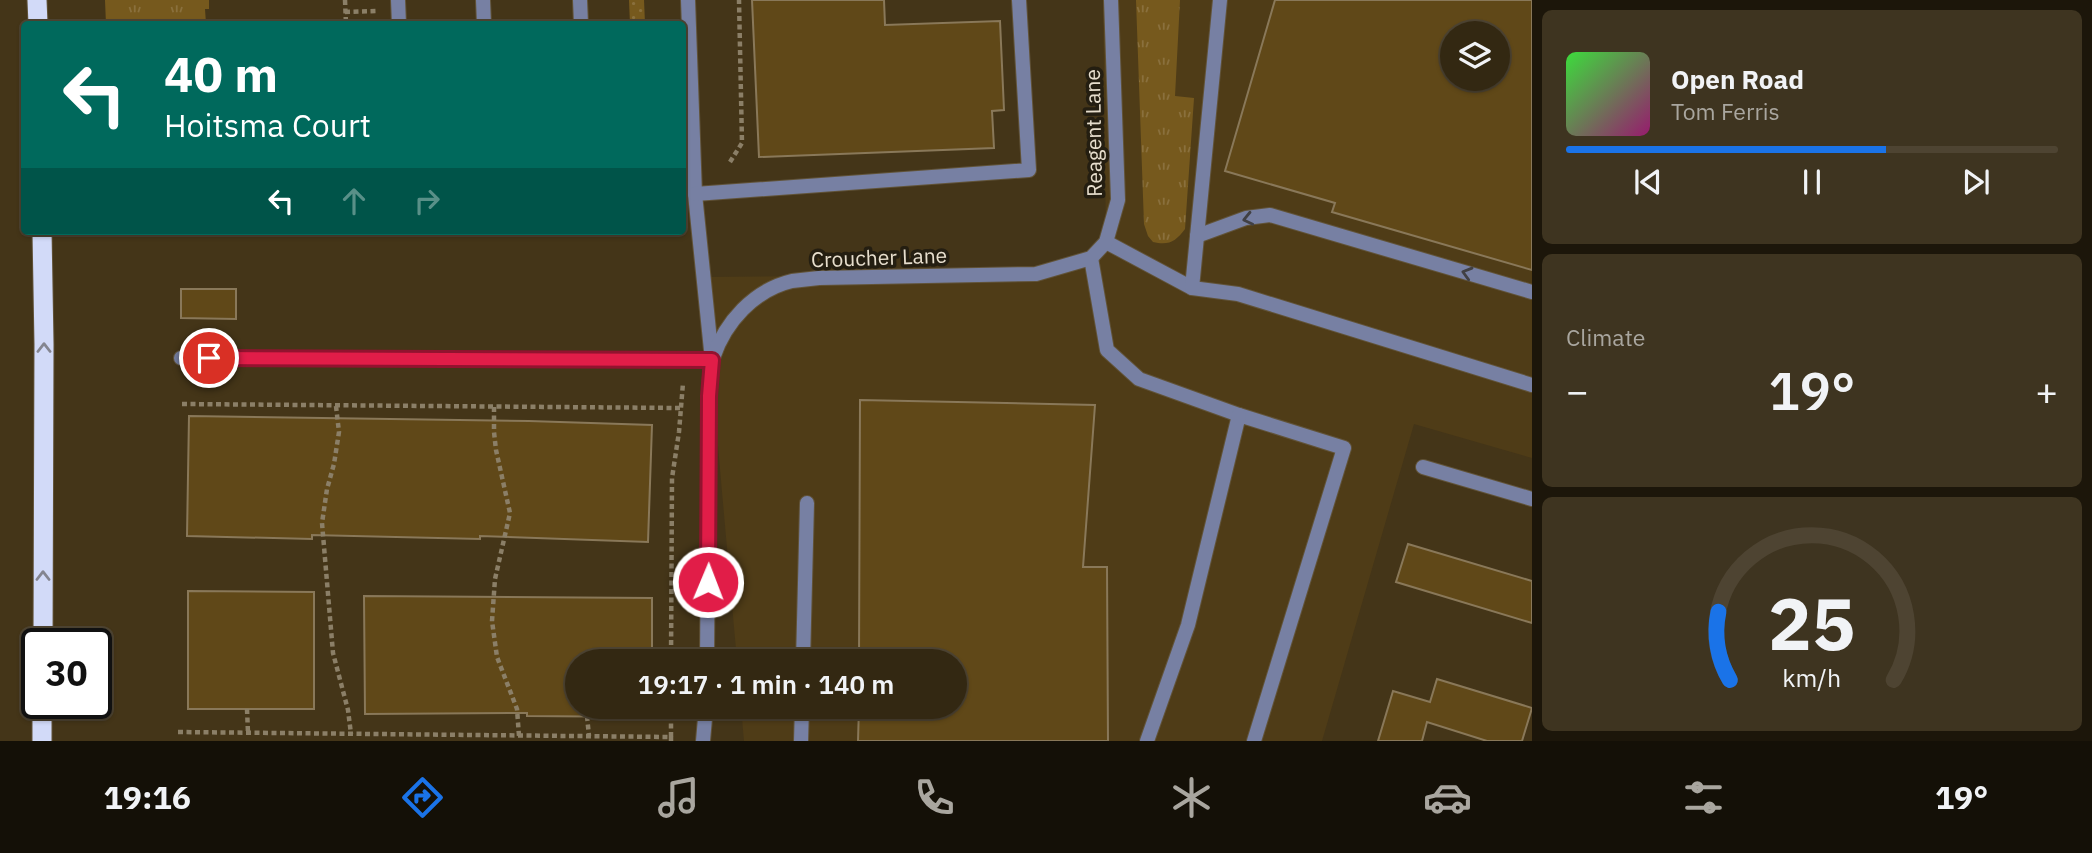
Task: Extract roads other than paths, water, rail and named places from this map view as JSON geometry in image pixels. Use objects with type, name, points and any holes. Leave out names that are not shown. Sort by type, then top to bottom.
[{"type":"highway","points":[[37,0],[38,21]]},
{"type":"highway","points":[[42,235],[43,628]]},
{"type":"highway","points":[[42,719],[42,741]]},
{"type":"street","points":[[398,0],[399,21]]},
{"type":"street","points":[[483,0],[484,21]]},
{"type":"street","points":[[580,0],[582,21]]},
{"type":"street","points":[[181,358],[712,360],[695,194],[688,0]]},
{"type":"street","points":[[695,194],[1029,170],[1019,0]]},
{"type":"street","name":"Reagent Lane","points":[[1091,258],[1106,242],[1118,200],[1111,0]]},
{"type":"street","points":[[1192,288],[1220,0]]},
{"type":"street","points":[[1197,236],[1246,218],[1270,215],[1532,292]]},
{"type":"street","points":[[1106,242],[1192,288],[1238,294],[1532,384]]},
{"type":"street","points":[[1091,258],[1107,350],[1139,379],[1239,415],[1344,448],[1254,741]]},
{"type":"street","name":"Croucher Lane","points":[[707,649],[709,396],[712,360],[725,331],[743,308],[760,294],[790,282],[819,278],[1036,274],[1091,258]]},
{"type":"street","points":[[1147,741],[1188,625],[1239,415]]},
{"type":"street","points":[[1423,467],[1532,499]]},
{"type":"street","points":[[803,649],[807,503]]},
{"type":"street","points":[[702,741],[705,719]]},
{"type":"street","points":[[801,741],[802,719]]}]
